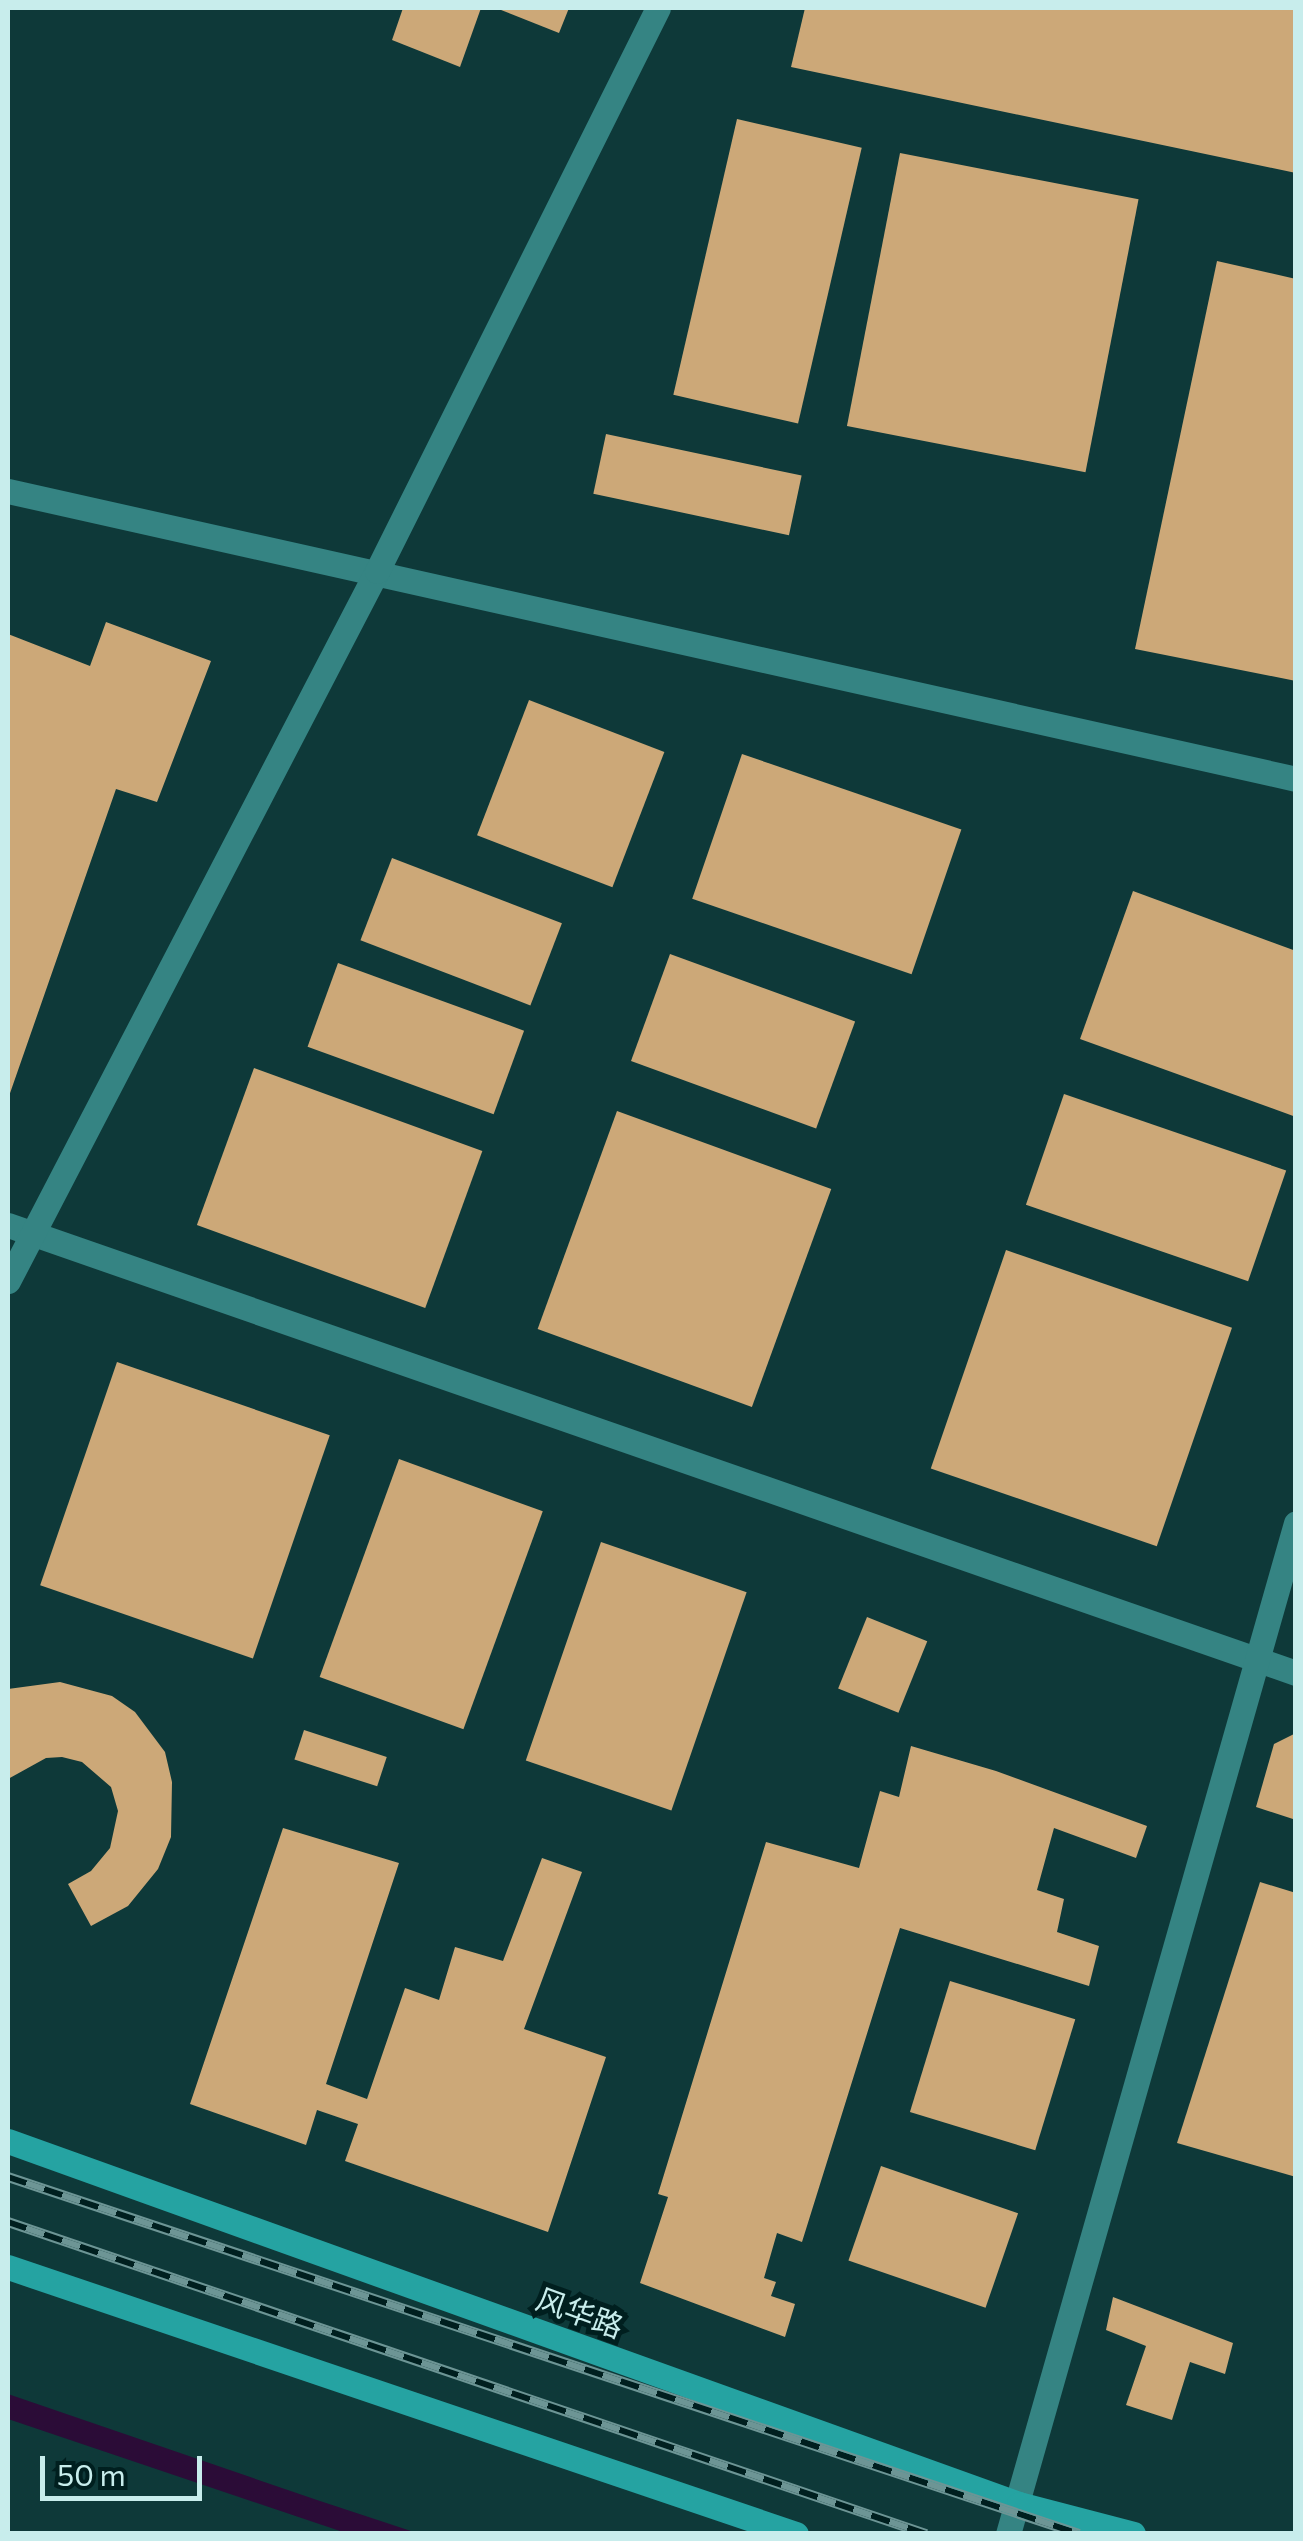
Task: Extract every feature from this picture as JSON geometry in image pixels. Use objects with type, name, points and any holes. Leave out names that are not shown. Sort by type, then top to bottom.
[{"type":"main road","name":"风华路","points":[[8,2141],[1020,2504],[1133,2534]]},
{"type":"main road","points":[[8,2267],[796,2534]]},
{"type":"street","points":[[8,1281],[377,571],[658,8]]},
{"type":"street","points":[[8,491],[1296,779]]},
{"type":"street","points":[[8,1225],[1296,1674]]},
{"type":"street","points":[[1008,2534],[1020,2504],[1296,1523]]},
{"type":"shaded area","points":[[8,2394],[417,2533],[346,2533],[8,2419]]},
{"type":"building","points":[[403,8],[481,8],[460,67],[392,40]]},
{"type":"building","points":[[496,8],[569,8],[559,33]]},
{"type":"building","points":[[805,8],[1296,8],[1296,173],[791,67]]},
{"type":"building","points":[[737,119],[862,148],[798,424],[673,395]]},
{"type":"building","points":[[900,153],[1139,199],[1085,472],[847,426]]},
{"type":"building","points":[[1217,261],[1296,279],[1296,681],[1135,649]]},
{"type":"building","points":[[606,434],[802,476],[789,535],[593,494]]},
{"type":"building","points":[[106,622],[211,661],[157,802],[116,789],[8,1099],[8,634],[90,666]]},
{"type":"building","points":[[529,700],[664,752],[612,887],[477,835]]},
{"type":"building","points":[[742,754],[961,830],[912,974],[692,899]]},
{"type":"building","points":[[392,858],[562,923],[530,1005],[360,940]]},
{"type":"building","points":[[1133,891],[1296,951],[1296,1117],[1080,1039]]},
{"type":"building","points":[[670,954],[855,1021],[816,1129],[631,1061]]},
{"type":"building","points":[[338,963],[524,1031],[494,1114],[308,1047]]},
{"type":"building","points":[[254,1068],[482,1151],[425,1308],[197,1225]]},
{"type":"building","points":[[1064,1094],[1286,1171],[1248,1281],[1026,1205]]},
{"type":"building","points":[[617,1111],[831,1189],[752,1407],[538,1329]]},
{"type":"building","points":[[1006,1250],[1232,1328],[1157,1546],[931,1468]]},
{"type":"building","points":[[117,1362],[330,1435],[253,1658],[40,1585]]},
{"type":"building","points":[[399,1459],[543,1511],[463,1729],[320,1677]]},
{"type":"building","points":[[601,1542],[747,1592],[671,1811],[526,1760]]},
{"type":"building","points":[[867,1617],[927,1641],[898,1713],[838,1688]]},
{"type":"building","points":[[60,1682],[112,1696],[135,1712],[165,1752],[172,1782],[171,1837],[158,1869],[128,1906],[91,1926],[68,1884],[91,1871],[110,1848],[118,1811],[111,1787],[82,1762],[62,1757],[46,1758],[8,1779],[8,1689]]},
{"type":"building","points":[[304,1730],[387,1757],[377,1786],[294,1759]]},
{"type":"building","points":[[1296,1733],[1296,1820],[1256,1807],[1274,1744]]},
{"type":"building","points":[[911,1746],[996,1771],[1147,1826],[1136,1858],[1054,1828],[1037,1890],[1064,1899],[1057,1932],[1099,1946],[1089,1986],[900,1928],[802,2242],[777,2233],[764,2278],[776,2282],[771,2296],[795,2304],[785,2337],[640,2283],[668,2197],[658,2194],[766,1842],[859,1868],[880,1791],[899,1797]]},
{"type":"building","points":[[283,1828],[399,1863],[326,2084],[367,2099],[405,1988],[439,2000],[455,1947],[503,1961],[542,1858],[582,1872],[524,2029],[606,2057],[548,2232],[345,2161],[358,2124],[317,2110],[306,2145],[190,2104]]},
{"type":"building","points":[[1260,1882],[1296,1893],[1296,2177],[1177,2143]]},
{"type":"building","points":[[950,1981],[1075,2019],[1035,2150],[910,2112]]},
{"type":"building","points":[[881,2166],[1018,2213],[986,2308],[848,2261]]},
{"type":"building","points":[[1113,2297],[1233,2343],[1225,2374],[1190,2362],[1172,2420],[1126,2405],[1146,2346],[1106,2330]]},
{"type":"railway","points":[[8,2177],[1079,2534]]},
{"type":"railway","points":[[8,2222],[926,2534]]}]
